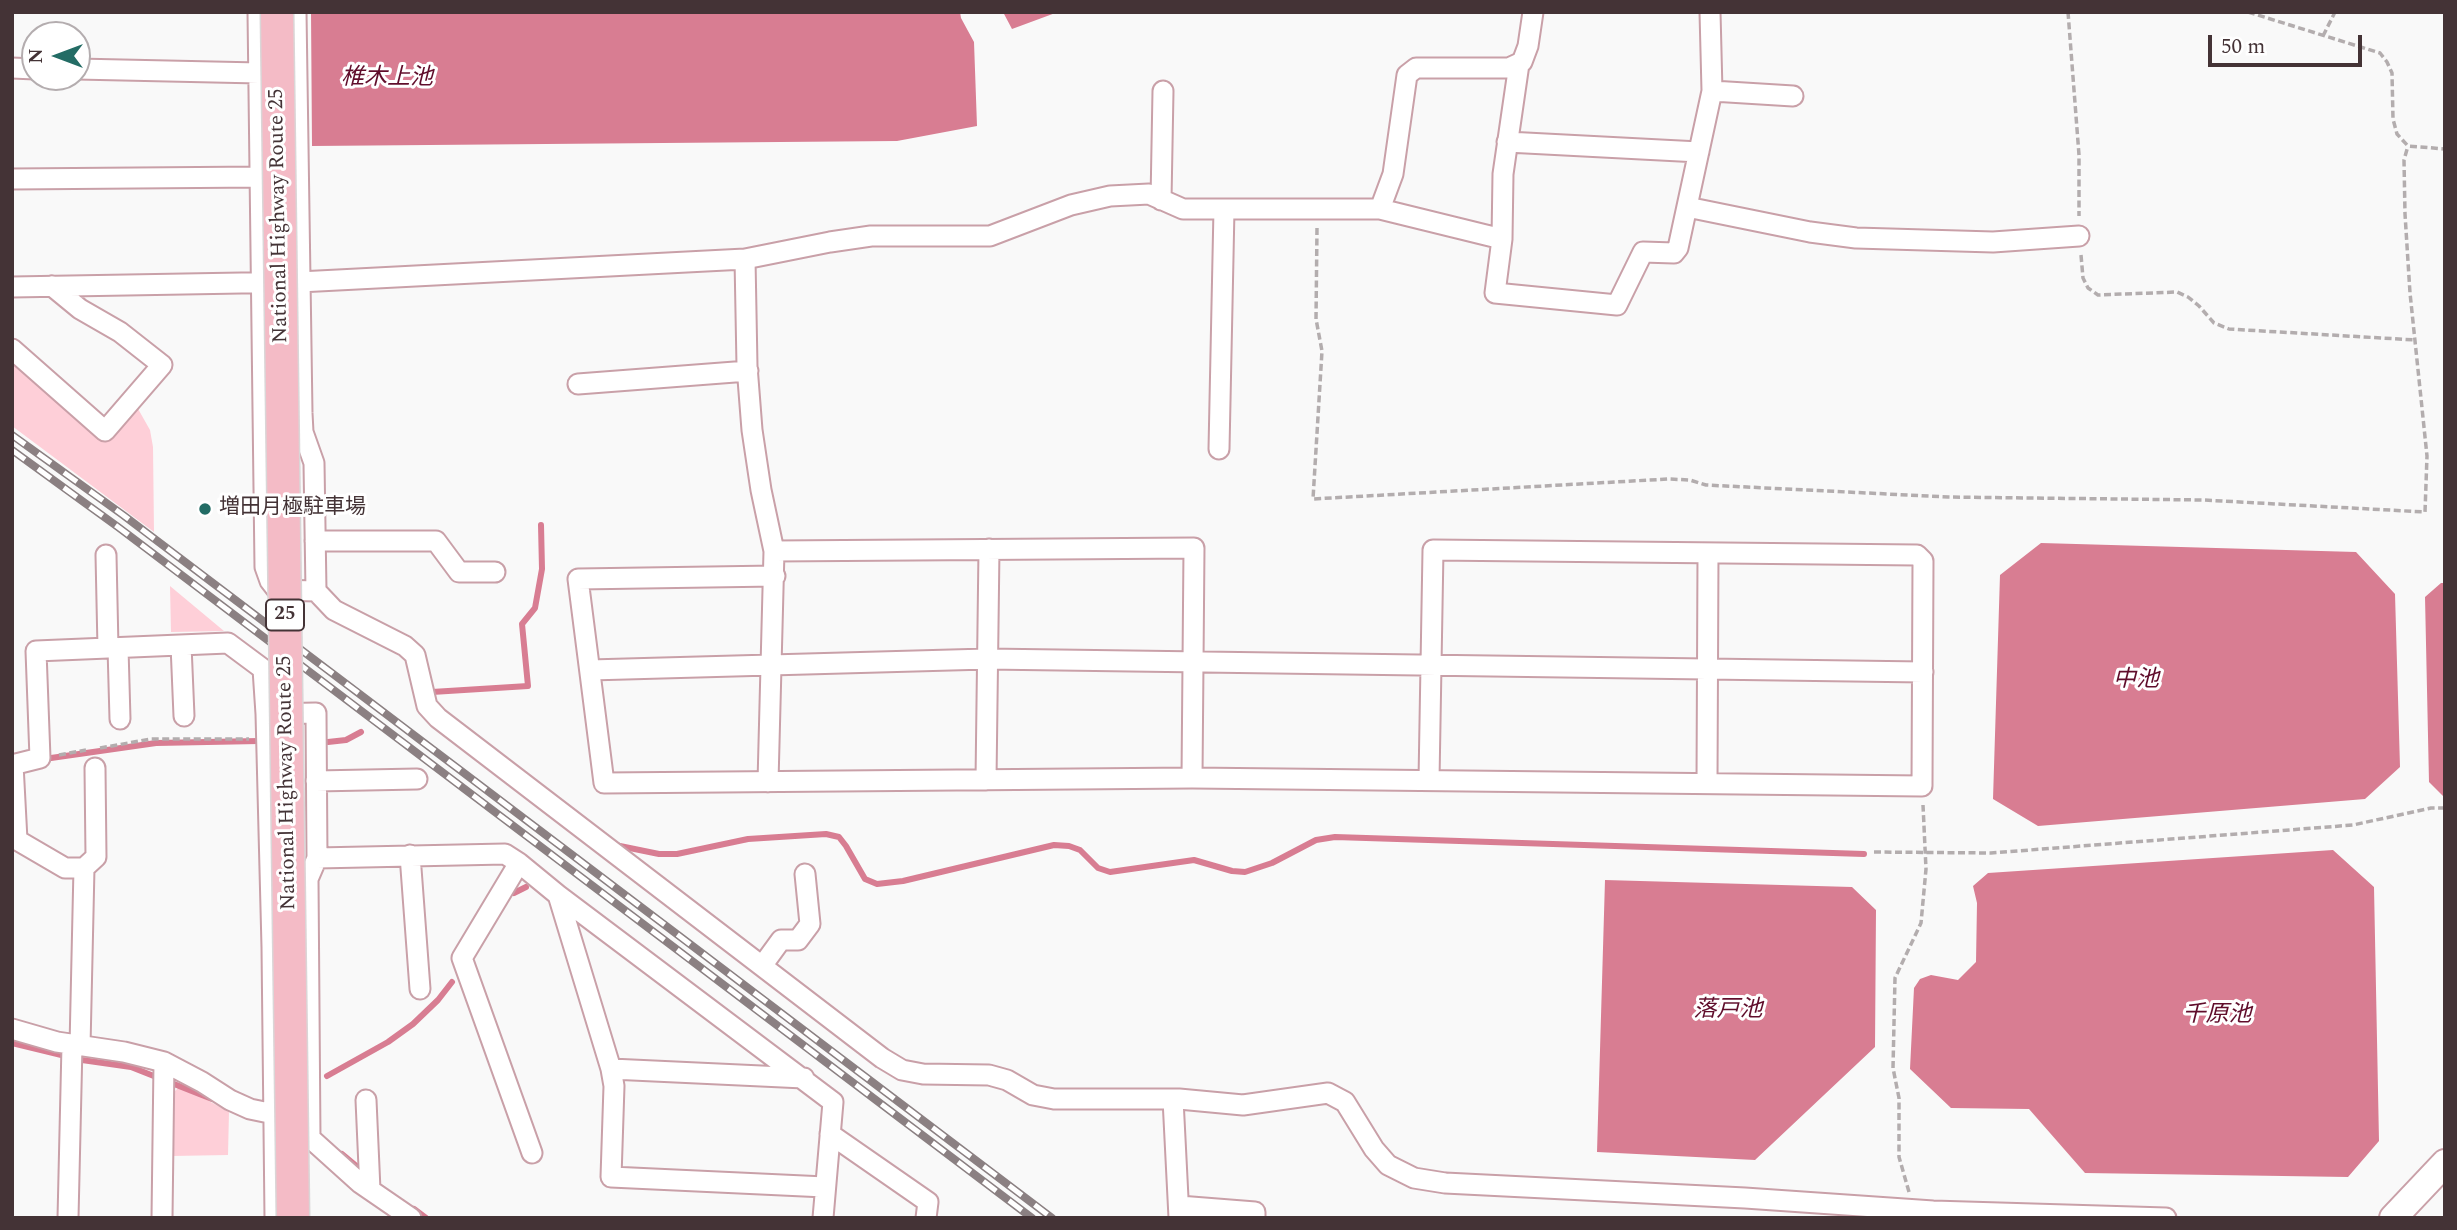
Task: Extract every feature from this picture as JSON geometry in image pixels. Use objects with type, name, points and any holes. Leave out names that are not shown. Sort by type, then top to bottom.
[{"type":"highway","name":"National Highway Route 25","points":[[277,12],[293,1218]]},
{"type":"main road","points":[[2393,1218],[2445,1163]]},
{"type":"street","points":[[258,12],[265,567],[277,590],[316,591]]},
{"type":"street","points":[[296,12],[302,413],[303,432],[314,463],[316,591],[334,610],[405,646],[415,656],[427,706],[438,718],[882,1058],[902,1070],[923,1074],[989,1075],[1007,1080],[1033,1094],[1054,1099],[1173,1099],[1243,1105],[1328,1093],[1345,1102],[1374,1149],[1388,1165],[1414,1178],[1425,1180],[1915,1209],[1946,1214],[2166,1218]]},
{"type":"street","points":[[1380,209],[1393,174],[1407,75],[1416,68],[1509,68],[1519,64],[1528,46],[1533,12]]},
{"type":"street","points":[[1519,64],[1503,174],[1502,239],[1495,293],[1617,305],[1643,252],[1674,253],[1678,248],[1712,91],[1710,12]]},
{"type":"street","points":[[91,69],[259,73]]},
{"type":"street","points":[[1161,200],[1163,91]]},
{"type":"street","points":[[1712,91],[1793,96]]},
{"type":"street","points":[[1507,142],[1699,152]]},
{"type":"street","points":[[12,179],[260,177]]},
{"type":"street","points":[[12,287],[299,282],[745,259],[871,236],[990,236],[1071,205],[1111,196],[1149,194],[1183,209],[1380,209],[1502,239]]},
{"type":"street","points":[[1687,207],[1810,232],[1856,238],[1993,242],[2078,236]]},
{"type":"street","points":[[1219,449],[1224,209]]},
{"type":"street","points":[[745,259],[748,371],[757,466],[774,551],[768,782]]},
{"type":"street","points":[[12,349],[105,431],[162,365],[120,332],[80,309],[52,286]]},
{"type":"street","points":[[578,384],[748,371]]},
{"type":"street","points":[[263,414],[302,413]]},
{"type":"street","points":[[315,541],[436,541],[458,572],[495,572]]},
{"type":"street","points":[[774,551],[1194,548],[1192,778]]},
{"type":"street","points":[[986,780],[989,549]]},
{"type":"street","points":[[775,576],[578,579],[604,783],[1192,778],[1922,786],[1923,561],[1917,555],[1433,550],[1429,780]]},
{"type":"street","points":[[1707,782],[1708,554]]},
{"type":"street","points":[[106,555],[120,719]]},
{"type":"street","points":[[95,768],[96,857],[84,868],[65,868],[17,840],[13,764],[40,758],[36,651],[228,643],[263,669],[272,947],[275,1218]]},
{"type":"street","points":[[181,645],[184,716]]},
{"type":"street","points":[[590,670],[987,659],[1923,672]]},
{"type":"street","points":[[266,714],[316,713],[317,858],[308,879],[310,1138],[370,1181],[411,1218]]},
{"type":"street","points":[[316,781],[417,779]]},
{"type":"street","points":[[317,858],[505,854],[519,863],[833,1102],[823,1218]]},
{"type":"street","points":[[410,855],[420,989]]},
{"type":"street","points":[[519,863],[462,958],[532,1153]]},
{"type":"street","points":[[68,1218],[84,868]]},
{"type":"street","points":[[762,966],[781,940],[798,940],[810,924],[805,874]]},
{"type":"street","points":[[558,895],[611,1069],[614,1086],[611,1177],[825,1186]]},
{"type":"street","points":[[272,947],[308,947]]},
{"type":"street","points":[[12,1029],[74,1052],[145,1056],[164,1074],[202,1082],[250,1109],[274,1114]]},
{"type":"street","points":[[611,1069],[804,1079]]},
{"type":"street","points":[[162,1218],[164,1074]]},
{"type":"street","points":[[1173,1099],[1179,1212],[1255,1212],[1255,1218]]},
{"type":"street","points":[[366,1100],[370,1181]]},
{"type":"street","points":[[831,1134],[928,1202],[926,1218]]},
{"type":"path","points":[[2068,12],[2079,155],[2078,236],[2083,278],[2088,288],[2098,295],[2177,292],[2199,306],[2214,323],[2230,328],[2415,340]]},
{"type":"path","points":[[2248,12],[2380,53],[2388,62],[2392,73],[2393,119],[2397,134],[2408,146],[2445,149]]},
{"type":"path","points":[[2323,36],[2336,12]]},
{"type":"path","points":[[1317,209],[1315,319],[1322,351],[1313,499],[1668,479],[1718,486],[1935,497],[2203,500],[2425,512],[2427,456],[2405,215],[2404,160],[2408,146]]},
{"type":"path","points":[[40,758],[151,739],[266,739]]},
{"type":"path","points":[[1915,1209],[1899,1157],[1899,1098],[1893,1068],[1895,978],[1921,923],[1926,869],[1922,786]]},
{"type":"path","points":[[1874,852],[1991,853],[2353,825],[2431,808],[2445,808]]},
{"type":"shaded area","points":[[12,358],[104,439],[137,407],[150,430],[153,447],[154,532],[12,426]]},
{"type":"shaded area","points":[[170,586],[224,631],[171,632]]},
{"type":"shaded area","points":[[178,1088],[196,1094],[229,1112],[228,1155],[172,1156],[171,1095]]},
{"type":"water","name":"椎木上池","points":[[311,12],[960,12],[974,42],[977,126],[897,141],[312,146]]},
{"type":"water","points":[[1003,12],[1058,12],[1012,29]]},
{"type":"water","name":"中池","points":[[2041,543],[2356,552],[2395,594],[2400,767],[2365,799],[2038,826],[1993,799],[2000,575]]},
{"type":"water","points":[[2441,583],[2445,583],[2445,798],[2429,782],[2425,597]]},
{"type":"water","name":"千原池","points":[[2333,850],[2374,887],[2379,1141],[2348,1177],[2085,1173],[2029,1109],[1951,1108],[1910,1069],[1914,988],[1920,979],[1931,975],[1958,980],[1976,962],[1977,903],[1973,886],[1988,873]]},
{"type":"water","name":"落戸池","points":[[1605,880],[1852,887],[1876,910],[1875,1047],[1755,1160],[1597,1152]]},
{"type":"waterway","points":[[432,692],[528,686],[522,624],[535,608],[542,569],[541,525]]},
{"type":"waterway","points":[[328,742],[346,740],[361,732]]},
{"type":"waterway","points":[[51,758],[156,743],[259,741]]},
{"type":"waterway","points":[[615,845],[659,854],[677,854],[748,839],[826,834],[839,837],[865,879],[877,884],[903,881],[1054,845],[1080,850],[1098,868],[1110,872],[1194,860],[1245,872],[1272,863],[1316,840],[1335,837],[1864,854]]},
{"type":"waterway","points":[[514,893],[526,887]]},
{"type":"waterway","points":[[327,1076],[388,1042],[413,1024],[452,982]]},
{"type":"waterway","points":[[12,1043],[82,1060],[131,1067],[212,1099]]},
{"type":"waterway","points":[[342,1154],[366,1174]]},
{"type":"waterway","points":[[414,1209],[426,1218]]},
{"type":"railway","points":[[12,435],[123,515],[1052,1218]]},
{"type":"railway","points":[[12,450],[118,527],[1032,1218]]},
{"type":"place","name":"増田月極駐車場","points":[[205,509]]}]
